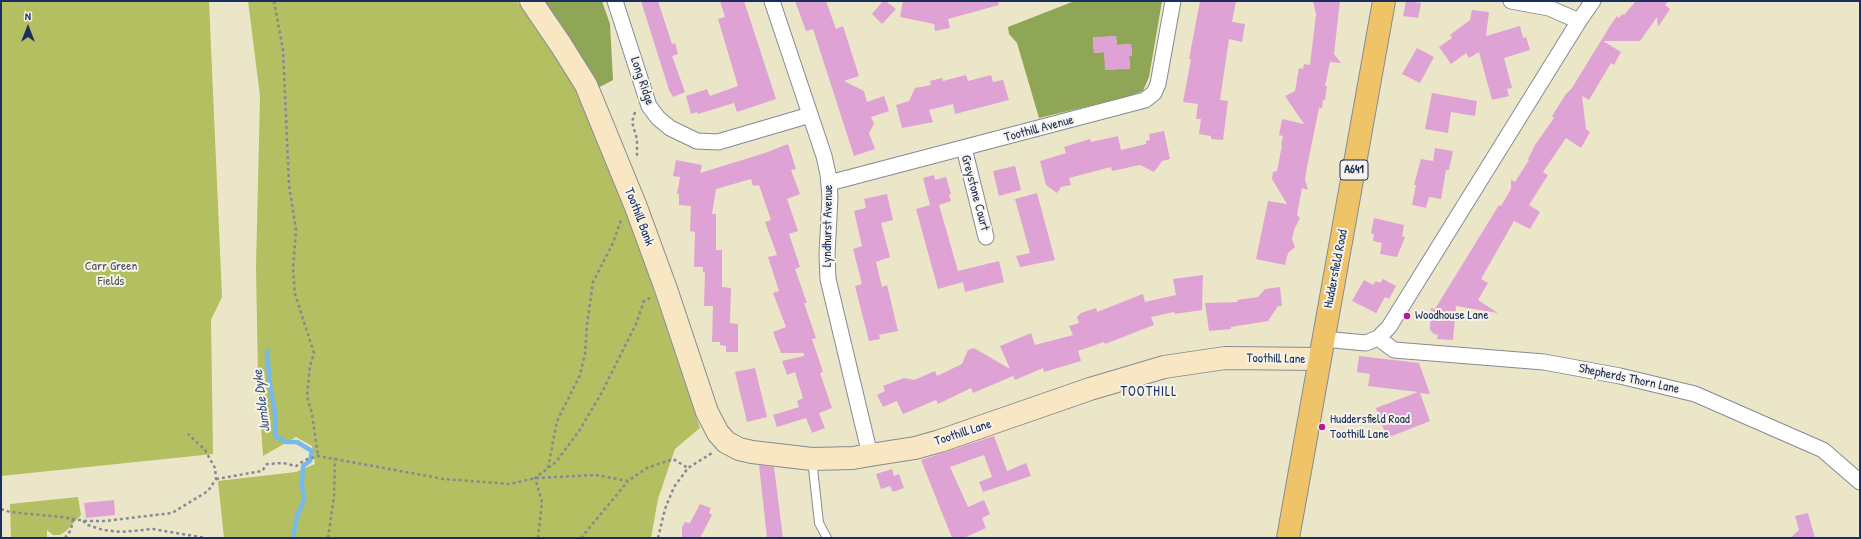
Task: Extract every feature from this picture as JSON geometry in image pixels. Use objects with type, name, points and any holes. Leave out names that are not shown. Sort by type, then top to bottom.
[{"type":"main road","name":"Huddersfield Road","points":[[1288,538],[1384,1]]},
{"type":"street","name":"Toothill Bank","points":[[531,1],[586,85],[636,207],[666,289],[700,397],[712,424],[726,442]]},
{"type":"street","name":"Long Ridge","points":[[615,1],[650,106],[658,118],[670,128],[697,141],[718,142],[810,115]]},
{"type":"street","name":"Lyndhurst Avenue","points":[[772,1],[824,156],[830,183],[827,254],[828,279],[870,455]]},
{"type":"street","name":"Toothill Avenue","points":[[830,183],[1148,99],[1154,94],[1158,84],[1173,1]]},
{"type":"street","points":[[1514,1],[1549,8],[1578,21]]},
{"type":"street","points":[[1321,349],[1366,343],[1378,338],[1392,323],[1578,21],[1593,1]]},
{"type":"street","name":"Greystone Court","points":[[964,148],[986,237]]},
{"type":"street","name":"Shepherds Thorn Lane","points":[[1378,338],[1394,350],[1544,362],[1620,376],[1695,394],[1823,450],[1860,482]]},
{"type":"street","name":"Toothill Lane","points":[[726,442],[739,449],[752,452],[812,459],[846,458],[915,448],[940,441],[1098,386],[1164,367],[1225,358],[1321,349]]},
{"type":"lane","points":[[812,459],[820,522],[827,538]]},
{"type":"path","points":[[274,1],[282,50],[290,185],[296,230],[293,269],[295,294],[314,353],[310,366],[307,396],[312,414],[318,456]]},
{"type":"path","points":[[637,162],[637,139],[632,119],[641,104],[645,92]]},
{"type":"path","points":[[548,468],[557,421],[580,375],[585,354],[587,325],[593,282],[613,243],[620,221],[636,207]]},
{"type":"path","points":[[535,478],[556,462],[579,431],[601,394],[636,324],[644,301],[666,289]]},
{"type":"path","points":[[1,510],[83,521],[105,521],[172,513],[208,491],[216,479],[215,468],[205,450],[188,434]]},
{"type":"path","points":[[658,538],[665,509],[674,487],[688,468],[726,442]]},
{"type":"path","points":[[216,479],[262,471],[267,464],[283,463],[296,466],[305,460],[318,456],[444,479],[510,484],[535,478],[596,475],[628,481]]},
{"type":"path","points":[[328,538],[334,497],[335,458]]},
{"type":"path","points":[[581,538],[628,481],[647,468],[673,459],[688,468]]},
{"type":"path","points":[[535,478],[542,502],[538,538]]},
{"type":"path","points":[[65,538],[71,530],[73,519]]},
{"type":"path","points":[[83,521],[88,525],[103,530],[121,532],[153,529],[206,538]]},
{"type":"green space","name":"Carr Green Fields","points":[[1,1],[209,1],[222,297],[211,320],[213,454],[1,476]]},
{"type":"green space","points":[[248,1],[517,1],[580,90],[632,225],[700,428],[675,449],[658,499],[651,538],[224,538],[218,481],[296,472],[315,464],[312,446],[296,437],[263,456],[258,380],[256,266],[260,96]]},
{"type":"green space","points":[[542,1],[602,1],[610,24],[613,80],[596,89]]},
{"type":"green space","points":[[1162,1],[1149,77],[1143,91],[1127,97],[1039,118],[1017,43],[1009,34],[1008,27],[1072,2]],"holes":[[[1116,36],[1117,45],[1131,44],[1132,55],[1129,56],[1130,68],[1106,70],[1104,52],[1094,53],[1093,38]]]},
{"type":"green space","points":[[78,497],[81,515],[66,531],[60,535],[53,535],[47,530],[47,538],[11,538],[10,504]]},
{"type":"building","points":[[641,1],[658,1],[672,44],[675,43],[678,54],[672,56],[685,92],[673,97],[669,90]]},
{"type":"building","points":[[720,1],[744,1],[776,99],[737,112],[734,103],[698,114],[697,112],[691,114],[686,96],[707,89],[710,96],[738,86],[718,19],[725,17]]},
{"type":"building","points":[[795,1],[826,1],[836,29],[843,26],[859,76],[844,81],[864,91],[867,102],[884,96],[889,111],[871,117],[874,124],[869,133],[875,149],[854,156],[813,29],[806,31]]},
{"type":"building","points":[[883,1],[886,1],[896,9],[882,24],[872,14]]},
{"type":"building","points":[[903,1],[998,1],[999,5],[948,19],[950,28],[935,31],[934,24],[900,17]]},
{"type":"building","points":[[1200,1],[1236,1],[1232,22],[1245,24],[1242,42],[1229,39],[1220,100],[1228,101],[1223,140],[1211,139],[1211,136],[1199,134],[1201,119],[1196,119],[1198,104],[1183,102],[1191,59],[1189,59]]},
{"type":"building","points":[[1313,1],[1340,1],[1334,54],[1341,63],[1330,62],[1325,86],[1327,86],[1325,100],[1323,100],[1322,108],[1319,108],[1307,167],[1305,180],[1308,190],[1302,188],[1297,215],[1300,218],[1294,230],[1292,239],[1295,247],[1288,253],[1285,265],[1256,259],[1268,201],[1287,204],[1272,179],[1273,172],[1277,171],[1282,145],[1283,136],[1279,135],[1282,119],[1304,124],[1285,96],[1295,91],[1299,68],[1303,69],[1304,64],[1310,65],[1316,14]]},
{"type":"building","points":[[1406,1],[1421,3],[1418,18],[1403,16]]},
{"type":"building","points":[[1636,1],[1668,1],[1665,5],[1670,9],[1658,27],[1657,17],[1640,41],[1603,41],[1621,52],[1614,65],[1611,63],[1589,100],[1582,96],[1586,129],[1590,132],[1581,148],[1566,138],[1543,172],[1548,175],[1529,205],[1540,212],[1530,229],[1514,221],[1481,279],[1488,283],[1478,300],[1498,313],[1456,306],[1453,340],[1437,339],[1438,335],[1434,334],[1430,330],[1431,308],[1435,309],[1499,205],[1501,206],[1511,189],[1511,180],[1515,182],[1529,160],[1528,159],[1535,145],[1554,118],[1552,116],[1566,94],[1572,88],[1610,26],[1617,16],[1619,18],[1622,14],[1624,15]]},
{"type":"building","points":[[1472,10],[1489,12],[1486,36],[1520,26],[1523,38],[1526,37],[1530,50],[1504,58],[1512,88],[1507,89],[1509,96],[1492,100],[1479,52],[1469,58],[1466,53],[1451,64],[1439,47],[1452,38],[1450,35],[1470,20]]},
{"type":"building","points":[[1116,36],[1117,45],[1131,44],[1132,56],[1129,56],[1130,69],[1105,70],[1104,52],[1094,53],[1093,37]]},
{"type":"building","points":[[1417,48],[1434,57],[1420,83],[1402,74]]},
{"type":"building","points":[[966,75],[968,81],[991,75],[993,82],[1003,80],[1009,100],[955,114],[953,104],[929,110],[933,122],[902,128],[896,105],[909,101],[915,88],[931,85],[930,81],[942,78],[943,81]]},
{"type":"building","points":[[1432,93],[1477,101],[1475,116],[1451,112],[1448,133],[1425,129]]},
{"type":"building","points":[[1164,131],[1170,159],[1162,161],[1154,172],[1140,165],[1112,171],[1111,167],[1069,178],[1071,185],[1061,187],[1057,193],[1046,185],[1040,161],[1066,153],[1064,147],[1090,139],[1091,142],[1118,136],[1121,150],[1146,144],[1146,141],[1150,140],[1149,134]]},
{"type":"building","points":[[788,144],[796,169],[791,170],[800,194],[787,199],[798,231],[789,234],[800,267],[795,269],[807,303],[804,303],[816,338],[812,339],[823,372],[820,373],[832,408],[819,413],[825,428],[812,433],[806,418],[777,427],[773,415],[799,407],[797,401],[803,398],[795,372],[787,375],[782,361],[804,356],[804,353],[781,353],[773,332],[786,327],[773,293],[779,291],[768,257],[777,255],[765,222],[771,220],[759,185],[753,186],[751,179],[716,189],[712,214],[716,214],[716,250],[722,250],[722,287],[731,288],[730,323],[738,324],[738,352],[726,352],[726,346],[720,345],[720,342],[712,342],[713,306],[704,306],[705,272],[703,272],[703,267],[694,267],[695,232],[690,231],[691,206],[679,205],[679,194],[677,194],[680,177],[673,176],[676,160],[702,165],[700,173],[765,153]]},
{"type":"building","points":[[1435,148],[1453,151],[1449,170],[1446,170],[1441,199],[1429,197],[1426,208],[1412,205],[1416,185],[1414,185],[1421,159],[1433,161]]},
{"type":"building","points":[[1015,166],[1021,190],[999,196],[993,171]]},
{"type":"building","points":[[934,175],[935,180],[946,177],[951,194],[949,195],[951,201],[939,205],[958,271],[999,261],[1004,282],[965,292],[963,282],[938,289],[916,209],[930,205],[923,178]]},
{"type":"building","points":[[1037,193],[1055,260],[1020,267],[1016,256],[1030,253],[1015,199]]},
{"type":"building","points":[[887,194],[893,220],[881,223],[890,257],[876,262],[882,287],[887,285],[898,331],[879,335],[880,339],[869,341],[855,286],[862,284],[853,249],[862,246],[854,211],[866,208],[864,199]]},
{"type":"building","points":[[1374,218],[1404,225],[1402,236],[1405,237],[1397,257],[1380,254],[1382,243],[1373,241],[1374,234],[1371,233]]},
{"type":"building","points":[[1203,275],[1202,310],[1175,314],[1174,312],[1151,317],[1154,325],[1105,344],[1104,342],[1078,351],[1081,361],[1044,372],[1043,368],[1015,380],[1013,376],[973,393],[971,388],[938,404],[936,400],[903,414],[897,401],[883,407],[877,395],[885,391],[883,386],[904,378],[914,380],[935,371],[937,376],[962,364],[968,350],[974,348],[1010,369],[1000,346],[1031,333],[1035,345],[1073,335],[1069,326],[1079,323],[1077,317],[1081,313],[1096,308],[1097,312],[1143,294],[1145,302],[1176,295],[1173,279]]},
{"type":"building","points":[[1383,279],[1396,286],[1389,299],[1385,297],[1376,313],[1352,301],[1364,280],[1373,285],[1376,281],[1380,283]]},
{"type":"building","points":[[1280,287],[1282,306],[1278,306],[1268,321],[1231,327],[1231,329],[1209,331],[1205,303],[1238,302],[1237,300],[1258,297],[1265,289]]},
{"type":"building","points":[[1359,356],[1419,363],[1430,394],[1420,393],[1430,421],[1387,438],[1376,408],[1418,392],[1368,386],[1370,374],[1357,372]]},
{"type":"building","points":[[755,368],[767,417],[747,422],[735,372]]},
{"type":"building","points":[[994,436],[1007,471],[1026,463],[1031,476],[983,492],[979,482],[992,477],[984,455],[950,467],[968,507],[984,500],[990,514],[982,518],[986,528],[964,538],[952,538],[921,460]]},
{"type":"building","points":[[759,465],[774,467],[783,538],[767,538]]},
{"type":"building","points":[[892,469],[894,476],[899,474],[904,488],[893,492],[890,486],[881,489],[876,474]]},
{"type":"building","points":[[114,500],[115,515],[86,518],[84,503]]},
{"type":"building","points":[[700,504],[711,508],[709,513],[712,515],[700,538],[682,538],[682,527],[685,522],[690,523]]},
{"type":"building","points":[[1808,513],[1815,538],[1790,538],[1799,530],[1795,516]]},
{"type":"waterway","name":"Jumble Dyke","points":[[267,351],[270,386],[275,412],[275,436],[286,442],[297,442],[312,451],[310,461],[303,466],[302,485],[304,500],[297,516],[293,538]]},
{"type":"place","name":"Woodhouse Lane","points":[[1407,316]]},
{"type":"place","name":"Huddersfield Road Toothill Lane","points":[[1322,427]]},
{"type":"district","name":"TOOTHILL","points":[[1149,392]]}]
